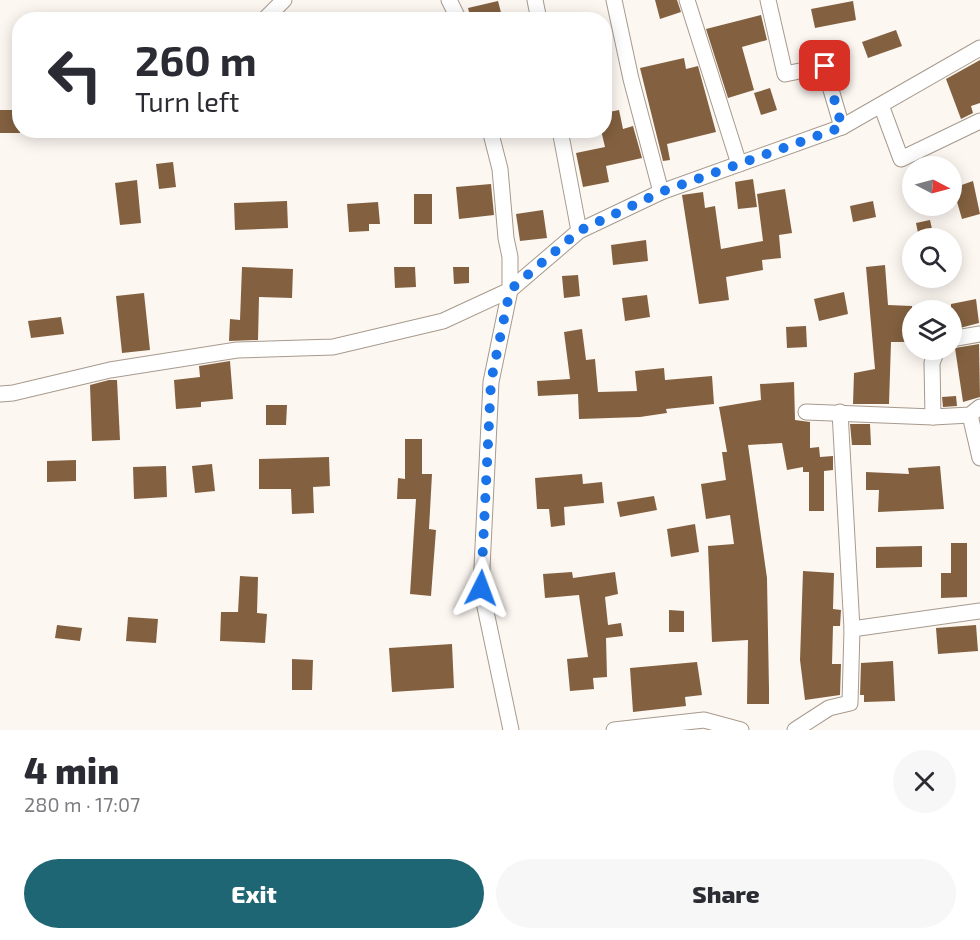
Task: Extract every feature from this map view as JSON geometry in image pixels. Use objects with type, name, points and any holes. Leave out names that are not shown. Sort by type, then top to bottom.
[{"type":"street","points":[[272,12],[284,0]]},
{"type":"street","points":[[614,0],[631,79],[661,192]]},
{"type":"street","points":[[687,0],[739,164]]},
{"type":"street","points":[[768,0],[785,75],[825,66],[842,127]]},
{"type":"street","points":[[0,394],[110,370],[237,350],[333,346],[442,321],[510,290],[579,231],[661,192],[842,127],[980,48]]},
{"type":"street","points":[[881,105],[902,159],[980,121]]},
{"type":"street","points":[[492,138],[500,169],[506,238],[510,256],[510,290],[491,381],[481,588],[510,730]]},
{"type":"street","points":[[562,138],[579,231]]},
{"type":"street","points":[[962,337],[980,333]]},
{"type":"street","points":[[933,360],[933,417]]},
{"type":"street","points":[[806,412],[933,417],[975,411],[980,458]]},
{"type":"street","points":[[795,730],[829,708],[850,703],[852,629],[840,412]]},
{"type":"street","points":[[852,629],[980,612]]},
{"type":"street","points":[[614,730],[704,720],[741,730]]},
{"type":"building","points":[[655,0],[677,0],[681,12],[660,19]]},
{"type":"building","points":[[498,1],[501,12],[469,12],[468,8]]},
{"type":"building","points":[[853,1],[856,20],[815,28],[811,9]]},
{"type":"building","points":[[761,15],[767,40],[742,47],[754,90],[728,98],[706,29]]},
{"type":"building","points":[[896,30],[902,46],[868,58],[862,42]]},
{"type":"building","points":[[684,58],[686,69],[698,66],[716,132],[667,144],[670,160],[663,161],[640,68]]},
{"type":"building","points":[[980,60],[980,103],[971,106],[973,113],[961,119],[946,79]]},
{"type":"building","points":[[770,88],[777,110],[761,115],[754,93]]},
{"type":"building","points":[[0,110],[12,110],[12,133],[0,133]]},
{"type":"building","points":[[619,110],[623,129],[633,126],[642,158],[606,166],[609,182],[583,187],[576,153],[605,147],[603,138],[612,138],[612,111]]},
{"type":"building","points":[[173,162],[176,187],[159,189],[156,164]]},
{"type":"building","points":[[753,179],[757,207],[738,209],[735,182]]},
{"type":"building","points":[[137,180],[141,223],[120,225],[115,183]]},
{"type":"building","points":[[973,181],[980,214],[962,219],[962,185]]},
{"type":"building","points":[[491,184],[494,215],[459,219],[456,187]]},
{"type":"building","points":[[785,189],[792,233],[779,235],[781,258],[762,260],[763,270],[726,277],[729,300],[699,304],[682,195],[703,192],[705,208],[715,206],[721,249],[763,241],[757,194]]},
{"type":"building","points":[[414,194],[432,194],[432,224],[414,224]]},
{"type":"building","points":[[287,201],[288,228],[235,230],[234,203]]},
{"type":"building","points":[[873,201],[876,217],[853,222],[850,206]]},
{"type":"building","points":[[378,202],[380,224],[369,224],[369,231],[349,232],[347,204]]},
{"type":"building","points":[[543,210],[547,238],[520,241],[516,214]]},
{"type":"building","points":[[930,220],[932,228],[917,228],[916,223]]},
{"type":"building","points":[[646,240],[648,261],[613,265],[611,245]]},
{"type":"building","points":[[885,265],[888,305],[902,306],[902,342],[891,342],[889,404],[853,404],[854,373],[875,369],[866,267]]},
{"type":"building","points":[[242,267],[293,269],[292,298],[259,297],[258,340],[229,341],[230,319],[240,320]]},
{"type":"building","points":[[394,267],[415,267],[416,287],[395,288]]},
{"type":"building","points":[[453,267],[469,267],[469,283],[454,284]]},
{"type":"building","points":[[578,275],[580,296],[564,298],[562,276]]},
{"type":"building","points":[[844,292],[848,314],[819,321],[814,299]]},
{"type":"building","points":[[144,293],[150,350],[122,353],[116,296]]},
{"type":"building","points":[[647,295],[650,317],[625,321],[622,298]]},
{"type":"building","points":[[976,299],[979,323],[962,327],[962,302]]},
{"type":"building","points":[[61,317],[64,334],[31,338],[28,321]]},
{"type":"building","points":[[806,326],[807,347],[787,348],[786,327]]},
{"type":"building","points":[[582,329],[586,360],[595,359],[598,392],[637,391],[635,371],[664,368],[665,380],[712,376],[714,404],[666,409],[667,413],[640,417],[579,419],[578,394],[538,396],[537,381],[570,379],[564,332]]},
{"type":"building","points":[[979,344],[980,397],[963,402],[957,360],[962,360],[962,347]]},
{"type":"building","points":[[230,361],[233,399],[201,402],[201,407],[176,409],[174,380],[200,377],[199,366]]},
{"type":"building","points":[[117,380],[120,440],[92,441],[90,385]]},
{"type":"building","points":[[794,382],[795,420],[810,422],[810,448],[819,447],[820,457],[833,456],[833,470],[824,471],[824,511],[809,511],[809,472],[803,472],[803,467],[787,470],[782,443],[748,445],[767,578],[769,704],[747,704],[748,640],[712,642],[708,546],[734,544],[730,515],[706,519],[701,484],[726,480],[722,452],[727,452],[719,407],[761,400],[760,384]]},
{"type":"building","points":[[956,396],[957,406],[943,407],[942,397]]},
{"type":"building","points":[[266,405],[287,405],[286,425],[266,425]]},
{"type":"building","points":[[850,424],[870,424],[871,445],[852,445]]},
{"type":"building","points":[[405,439],[422,439],[422,474],[432,474],[429,529],[436,530],[431,596],[410,594],[416,499],[397,499],[398,478],[405,479]]},
{"type":"building","points":[[329,457],[330,486],[313,487],[314,513],[292,514],[291,489],[259,489],[259,459]]},
{"type":"building","points":[[76,460],[76,481],[47,482],[47,461]]},
{"type":"building","points":[[212,464],[215,491],[195,493],[192,466]]},
{"type":"building","points":[[166,466],[167,497],[134,499],[133,467]]},
{"type":"building","points":[[940,466],[944,509],[878,512],[879,490],[866,490],[866,472],[909,474],[908,468]]},
{"type":"building","points":[[582,474],[583,484],[602,482],[604,503],[564,507],[565,525],[551,527],[549,509],[537,509],[535,478]]},
{"type":"building","points":[[654,496],[657,510],[620,517],[617,502]]},
{"type":"building","points":[[695,524],[699,552],[671,557],[667,529]]},
{"type":"building","points":[[951,543],[967,543],[967,597],[941,598],[941,573],[951,573]]},
{"type":"building","points":[[922,546],[922,567],[876,568],[876,547]]},
{"type":"building","points":[[803,571],[834,573],[833,609],[841,610],[840,626],[833,626],[832,664],[841,664],[840,695],[805,700],[800,660]]},
{"type":"building","points":[[572,572],[573,578],[615,572],[618,594],[605,597],[608,625],[621,623],[623,636],[606,638],[607,677],[593,678],[594,689],[570,691],[567,659],[588,657],[579,595],[545,598],[543,574]]},
{"type":"building","points":[[240,576],[258,577],[257,613],[267,614],[265,643],[220,641],[221,612],[238,612]]},
{"type":"building","points":[[669,610],[684,611],[684,632],[669,632]]},
{"type":"building","points":[[128,617],[158,619],[156,643],[126,641]]},
{"type":"building","points":[[57,625],[82,628],[80,641],[55,638]]},
{"type":"building","points":[[976,625],[978,651],[938,654],[936,628]]},
{"type":"building","points":[[452,644],[454,688],[392,692],[389,648]]},
{"type":"building","points":[[292,659],[313,660],[312,690],[292,690]]},
{"type":"building","points":[[893,661],[895,701],[864,702],[864,695],[860,695],[861,663]]},
{"type":"building","points":[[697,662],[702,695],[685,697],[686,706],[633,712],[630,668]]},
{"type":"route","points":[[481,588],[491,381],[510,290],[579,231],[661,192],[842,127],[825,66]]}]
